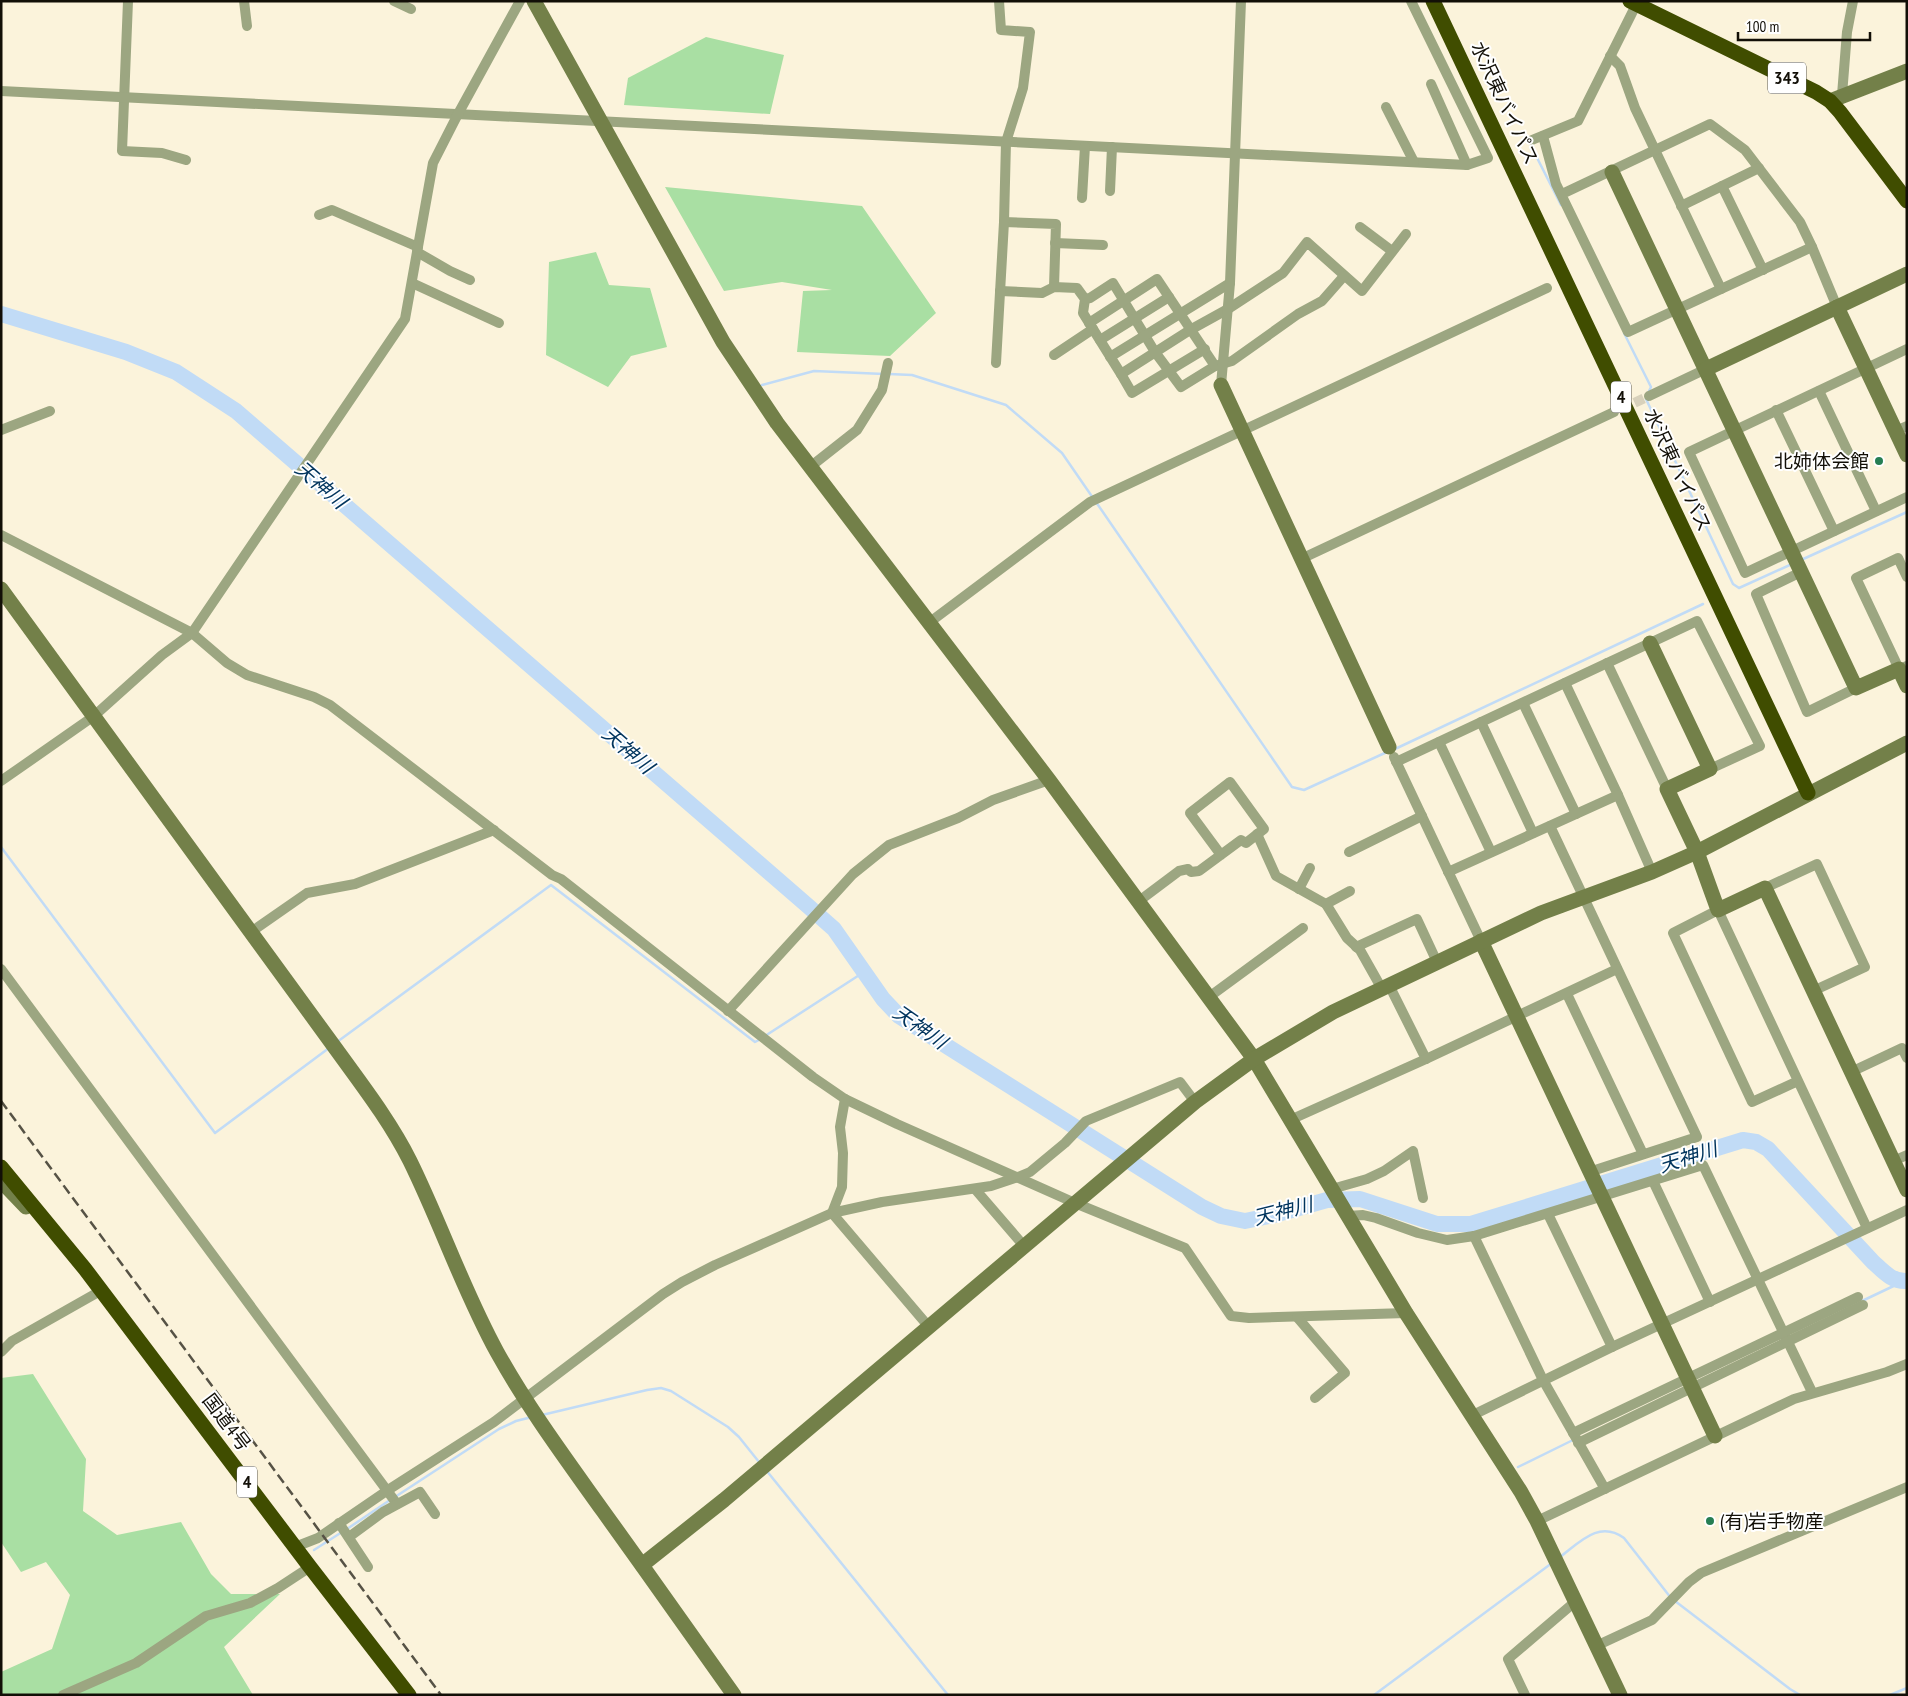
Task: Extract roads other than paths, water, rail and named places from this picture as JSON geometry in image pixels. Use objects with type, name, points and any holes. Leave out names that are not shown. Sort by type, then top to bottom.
[{"type":"highway","name":"水沢東バイパス","points":[[1433,1],[1808,793]]},
{"type":"highway","name":"343","points":[[1633,3],[1808,88],[1836,98],[1840,112],[1907,201]]},
{"type":"highway","name":"4","points":[[1,1167],[86,1269]]},
{"type":"highway","name":"国道4号","points":[[86,1269],[409,1695]]},
{"type":"street","points":[[128,1],[122,151],[162,153],[186,160]]},
{"type":"street","points":[[244,1],[247,26]]},
{"type":"street","points":[[394,1],[411,9]]},
{"type":"street","points":[[1,780],[94,716],[162,655],[192,632],[405,319],[433,163],[520,1]]},
{"type":"street","points":[[534,1],[723,342],[777,423],[1049,780],[1254,1059],[1406,1313],[1507,1468],[1537,1521],[1620,1695]]},
{"type":"street","points":[[996,363],[1004,222],[1006,142],[1023,88],[1030,32],[1001,30],[999,1]]},
{"type":"street","points":[[1241,1],[1230,284],[1219,364],[1222,386],[1392,754],[1600,1197],[1715,1436]]},
{"type":"street","points":[[1,91],[1467,165],[1488,158],[1411,1]]},
{"type":"street","points":[[1853,1],[1836,98],[1905,76]]},
{"type":"street","points":[[1532,140],[1578,121],[1610,56],[1633,3]]},
{"type":"street","points":[[1610,56],[1620,66],[1635,108],[1721,290]]},
{"type":"street","points":[[1431,84],[1467,165]]},
{"type":"street","points":[[1386,107],[1414,162]]},
{"type":"street","points":[[1562,194],[1710,124],[1745,150],[1800,222],[1866,369],[1901,428],[1907,456]]},
{"type":"street","points":[[1543,136],[1556,184],[1628,332],[1812,247]]},
{"type":"street","points":[[1082,198],[1085,146]]},
{"type":"street","points":[[1110,191],[1112,147]]},
{"type":"street","points":[[1681,206],[1759,168]]},
{"type":"street","points":[[1612,172],[1856,688]]},
{"type":"street","points":[[1722,186],[1762,270]]},
{"type":"street","points":[[319,215],[332,210],[418,249],[450,271],[470,280]]},
{"type":"street","points":[[1004,222],[1056,224],[1054,287]]},
{"type":"street","points":[[1360,227],[1392,251]]},
{"type":"street","points":[[1121,374],[1283,273],[1307,242],[1362,291],[1406,234]]},
{"type":"street","points":[[1055,243],[1102,245]]},
{"type":"street","points":[[1649,396],[1907,274]]},
{"type":"street","points":[[1085,299],[1113,284],[1155,352],[1181,388],[1219,364],[1232,360],[1298,314],[1322,301],[1344,276]]},
{"type":"street","points":[[1054,355],[1124,301],[1157,279],[1190,330],[1219,364]]},
{"type":"street","points":[[412,283],[499,323]]},
{"type":"street","points":[[1110,357],[1230,284]]},
{"type":"street","points":[[1000,291],[1042,293],[1054,287],[1077,288],[1085,299],[1083,313],[1132,393],[1205,349]]},
{"type":"street","points":[[930,622],[1094,500],[1547,288]]},
{"type":"street","points":[[1100,340],[1169,297]]},
{"type":"street","points":[[1907,349],[1689,452],[1745,573],[1907,497]]},
{"type":"street","points":[[810,466],[857,430],[882,390],[888,363]]},
{"type":"street","points":[[1819,391],[1876,512]]},
{"type":"street","points":[[1776,410],[1834,531]]},
{"type":"street","points":[[1,430],[50,411]]},
{"type":"street","points":[[1301,559],[1614,412]]},
{"type":"street","points":[[1,535],[192,632],[227,663],[247,675],[314,697],[330,705],[552,875],[561,879],[813,1077],[845,1099],[1075,1203],[1185,1248],[1231,1316],[1249,1318],[1406,1313]]},
{"type":"street","points":[[1907,577],[1898,558],[1856,578],[1903,668],[1907,686]]},
{"type":"street","points":[[1801,572],[1756,594],[1807,712],[1903,668]]},
{"type":"street","points":[[1,589],[390,1126],[427,1196],[478,1316],[526,1399],[734,1695]]},
{"type":"street","points":[[1392,754],[1439,742],[1697,621],[1760,746],[1667,789]]},
{"type":"street","points":[[1650,643],[1710,769]]},
{"type":"street","points":[[1607,664],[1697,852],[1718,910],[1867,1228]]},
{"type":"street","points":[[1565,683],[1652,872]]},
{"type":"street","points":[[1523,703],[1576,814]]},
{"type":"street","points":[[1481,722],[1533,833]]},
{"type":"street","points":[[1439,742],[1491,852]]},
{"type":"street","points":[[642,1565],[724,1500],[1195,1102],[1254,1059],[1333,1012],[1541,913],[1652,872],[1697,852],[1907,742]]},
{"type":"street","points":[[728,1011],[853,874],[889,845],[958,818],[992,800],[1049,780]]},
{"type":"street","points":[[1139,901],[1179,872],[1188,869],[1191,872],[1199,871],[1221,855],[1241,840],[1246,843],[1264,829],[1230,782],[1190,812],[1221,855]]},
{"type":"street","points":[[1448,872],[1618,795]]},
{"type":"street","points":[[1349,852],[1422,816]]},
{"type":"street","points":[[1550,826],[1696,1137],[1589,1172]]},
{"type":"street","points":[[251,932],[306,893],[355,884],[494,830]]},
{"type":"street","points":[[1257,834],[1276,876],[1326,904],[1347,938],[1360,950],[1386,987],[1426,1059]]},
{"type":"street","points":[[1798,1081],[1752,1102],[1673,933],[1816,864],[1865,967],[1814,991]]},
{"type":"street","points":[[1299,888],[1310,868]]},
{"type":"street","points":[[1765,888],[1851,1072],[1900,1158],[1907,1190]]},
{"type":"street","points":[[1326,904],[1350,891]]},
{"type":"street","points":[[1356,947],[1417,919],[1437,962]]},
{"type":"street","points":[[1209,997],[1302,928]]},
{"type":"street","points":[[1,969],[392,1497]]},
{"type":"street","points":[[1290,1120],[1567,994],[1617,969]]},
{"type":"street","points":[[1567,994],[1643,1154]]},
{"type":"street","points":[[1851,1072],[1902,1048],[1907,1058]]},
{"type":"street","points":[[295,1546],[344,1530],[526,1399],[662,1294],[715,1265],[832,1213],[882,1202],[975,1189],[1018,1177],[1030,1172],[1066,1143],[1086,1121],[1180,1082],[1195,1102]]},
{"type":"street","points":[[832,1213],[842,1187],[843,1153],[840,1127],[845,1099]]},
{"type":"street","points":[[1332,1188],[1367,1179],[1384,1171],[1414,1151],[1423,1198]]},
{"type":"street","points":[[1348,1216],[1363,1215],[1376,1218],[1447,1240],[1474,1236],[1703,1166],[1812,1392]]},
{"type":"street","points":[[1,1181],[86,1269]]},
{"type":"street","points":[[1653,1181],[1710,1302]]},
{"type":"street","points":[[975,1189],[1024,1246]]},
{"type":"street","points":[[1473,1415],[1612,1347],[1907,1210]]},
{"type":"street","points":[[832,1213],[929,1327]]},
{"type":"street","points":[[1548,1214],[1612,1347]]},
{"type":"street","points":[[1474,1236],[1544,1380],[1605,1489]]},
{"type":"street","points":[[1,1352],[12,1341],[102,1290]]},
{"type":"street","points":[[1573,1433],[1689,1383],[1860,1301]]},
{"type":"street","points":[[1297,1317],[1345,1373],[1315,1398]]},
{"type":"street","points":[[1537,1521],[1794,1399],[1812,1392],[1887,1372],[1907,1364]]},
{"type":"street","points":[[1578,1443],[1689,1383]]},
{"type":"street","points":[[1596,1646],[1652,1620],[1688,1582],[1701,1573],[1907,1487]]},
{"type":"street","points":[[344,1530],[392,1497],[420,1492],[435,1514]]},
{"type":"street","points":[[344,1530],[368,1567]]},
{"type":"street","points":[[64,1695],[136,1663],[206,1616],[250,1603],[278,1588],[310,1566]]},
{"type":"street","points":[[1525,1695],[1508,1658],[1576,1601]]},
{"type":"waterway","points":[[1531,146],[1561,205]]},
{"type":"waterway","name":"天神川","points":[[1,314],[126,352],[176,372],[236,411],[834,929],[883,999],[899,1016],[1202,1207],[1221,1216],[1245,1221],[1327,1200],[1360,1199],[1437,1224],[1471,1224],[1743,1140],[1756,1142],[1768,1149],[1873,1262],[1892,1278],[1907,1281]]},
{"type":"waterway","points":[[1624,333],[1651,387],[1649,391]]},
{"type":"waterway","points":[[762,385],[814,371],[884,374]]},
{"type":"waterway","points":[[889,374],[912,375],[1006,405],[1062,453],[1093,498]]},
{"type":"waterway","points":[[1646,399],[1733,584],[1739,588],[1792,564]]},
{"type":"waterway","points":[[1096,502],[1292,787],[1304,790],[1387,752]]},
{"type":"waterway","points":[[1801,560],[1907,512]]},
{"type":"waterway","points":[[1395,749],[1703,604]]},
{"type":"waterway","points":[[1,847],[215,1133],[329,1048]]},
{"type":"waterway","points":[[337,1042],[551,885],[755,1042],[761,1039]]},
{"type":"waterway","points":[[765,1036],[864,972]]},
{"type":"waterway","points":[[1862,1301],[1902,1282]]},
{"type":"waterway","points":[[542,1415],[661,1388],[671,1391],[728,1427],[739,1437],[759,1462]]},
{"type":"waterway","points":[[395,1497],[499,1429],[516,1421],[532,1417]]},
{"type":"waterway","points":[[1518,1467],[1573,1440]]},
{"type":"waterway","points":[[766,1470],[948,1695]]},
{"type":"waterway","points":[[347,1529],[390,1500]]},
{"type":"waterway","points":[[1560,1557],[1590,1535],[1606,1531],[1615,1533],[1624,1538],[1671,1598]]},
{"type":"waterway","points":[[314,1550],[342,1532]]},
{"type":"waterway","points":[[1374,1695],[1552,1563]]},
{"type":"waterway","points":[[1675,1601],[1800,1695]]},
{"type":"waterway","points":[[1890,1695],[1907,1688]]},
{"type":"tunnel","points":[[1621,409],[1649,396]]},
{"type":"railway","points":[[1,1101],[441,1695]]},
{"type":"place","name":"北姉体会館","points":[[1879,461]]},
{"type":"place","name":"(有)岩手物産","points":[[1710,1521]]}]
